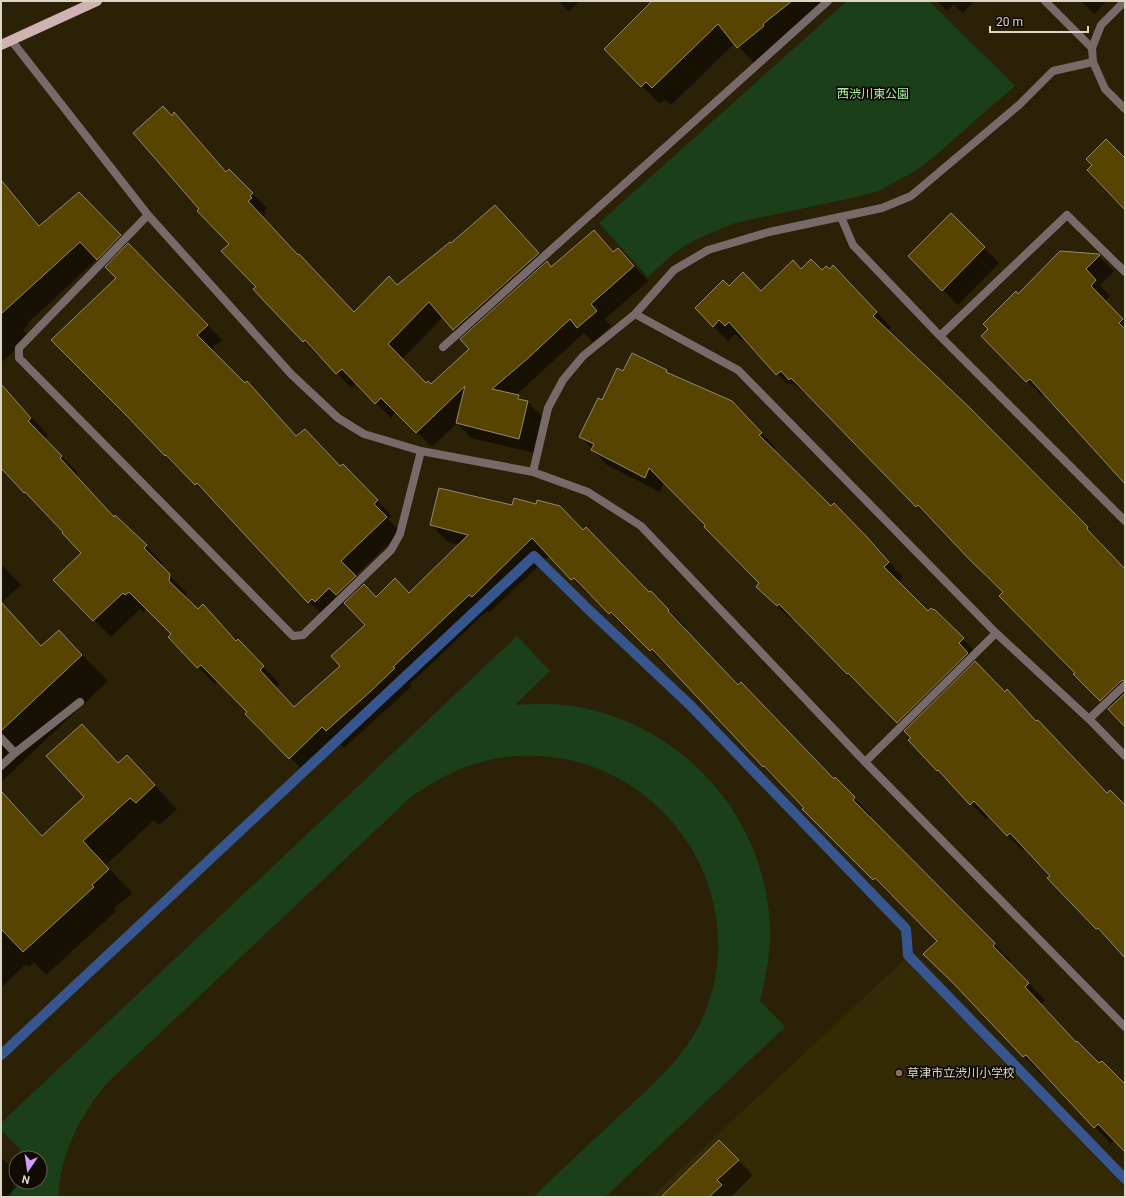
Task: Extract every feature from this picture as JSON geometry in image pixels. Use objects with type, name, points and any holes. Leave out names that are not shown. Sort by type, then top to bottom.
[{"type":"main road","points":[[1,45],[97,1]]},
{"type":"street","points":[[443,346],[828,1]]},
{"type":"street","points":[[1045,1],[1092,48]]},
{"type":"street","points":[[1125,1],[1101,25],[1092,48],[1093,62],[1105,89],[1125,109]]},
{"type":"street","points":[[12,40],[148,215],[291,374],[338,418],[364,434],[420,451],[533,472],[588,492],[641,526],[865,762],[1125,1027]]},
{"type":"street","points":[[533,472],[548,408],[563,380],[583,356],[635,314],[674,270],[708,250],[769,232],[882,208],[911,196],[1019,105],[1053,71],[1093,62]]},
{"type":"street","points":[[148,215],[19,348],[19,358],[293,636],[302,635],[391,550],[400,534],[420,451]]},
{"type":"street","points":[[940,336],[1067,215],[1125,272]]},
{"type":"street","points":[[840,217],[853,245],[940,336],[1125,521]]},
{"type":"street","points":[[635,314],[738,370],[996,633],[1089,719],[1125,756]]},
{"type":"street","points":[[865,762],[996,633]]},
{"type":"street","points":[[1089,719],[1125,685]]},
{"type":"street","points":[[1,766],[15,753],[80,702]]},
{"type":"street","points":[[1,738],[15,753]]},
{"type":"shaded area","name":"草津市立渋川小学校","points":[[905,959],[1125,1188],[1125,1197],[651,1197]]},
{"type":"green space","name":"西渋川東公園","points":[[847,1],[929,1],[1015,86],[923,166],[878,191],[735,223],[693,241],[675,252],[648,277],[599,223]]},
{"type":"green space","points":[[517,636],[550,671],[515,705],[566,705],[613,716],[649,732],[682,754],[710,781],[734,812],[752,847],[765,885],[770,926],[770,945],[768,964],[760,1001],[785,1027],[605,1197],[533,1197],[657,1081],[692,1038],[701,1022],[708,1004],[718,957],[715,911],[702,868],[679,830],[647,798],[609,774],[566,759],[518,756],[489,760],[448,774],[411,797],[108,1082],[89,1108],[74,1135],[63,1165],[58,1197],[11,1197],[12,1190],[48,1190],[48,1150],[20,1150],[1,1130],[1,1123]]},
{"type":"building","points":[[652,1],[792,1],[763,24],[764,26],[737,48],[718,24],[652,88],[646,82],[641,87],[604,49]]},
{"type":"building","points":[[163,106],[172,116],[174,112],[226,172],[229,169],[253,193],[250,196],[252,198],[248,201],[354,312],[389,276],[397,285],[450,242],[451,243],[495,205],[539,253],[453,330],[429,302],[388,344],[426,383],[428,381],[431,384],[469,349],[460,339],[547,261],[551,267],[594,230],[613,252],[618,248],[634,266],[591,304],[597,311],[577,328],[570,319],[492,389],[519,395],[518,399],[528,401],[519,439],[456,423],[465,386],[416,433],[381,398],[375,404],[342,369],[336,374],[305,340],[303,342],[264,301],[253,289],[256,287],[221,251],[229,244],[197,211],[199,209],[133,133]]},
{"type":"building","points":[[1106,139],[1125,158],[1125,210],[1087,170],[1092,165],[1086,159]]},
{"type":"building","points":[[1,180],[39,226],[79,192],[121,235],[97,260],[80,242],[1,314]]},
{"type":"building","points":[[951,213],[985,247],[942,291],[908,256]]},
{"type":"building","points":[[128,243],[208,325],[197,335],[245,383],[247,381],[296,436],[305,429],[340,466],[343,464],[378,500],[374,504],[387,517],[341,561],[356,576],[336,595],[329,588],[315,602],[312,599],[308,603],[197,483],[195,485],[166,455],[165,456],[51,340],[116,278],[105,267]]},
{"type":"building","points":[[1060,251],[1100,255],[1086,269],[1096,280],[1091,286],[1123,319],[1119,323],[1125,329],[1125,484],[1030,379],[1026,382],[981,336],[988,329],[983,324],[1016,291],[1018,294]]},
{"type":"building","points":[[811,259],[822,270],[826,266],[830,269],[833,265],[877,312],[873,316],[970,408],[1088,527],[1087,529],[1125,569],[1125,680],[1121,681],[1100,701],[1073,674],[1075,673],[999,596],[1003,592],[969,559],[918,505],[916,507],[791,378],[789,380],[781,371],[776,375],[729,322],[725,326],[719,320],[713,327],[695,308],[723,280],[729,286],[743,272],[761,291],[793,260],[801,269]]},
{"type":"building","points":[[632,353],[667,370],[666,372],[732,401],[762,433],[759,435],[831,506],[834,503],[866,536],[889,562],[884,567],[928,611],[931,608],[933,610],[934,609],[964,638],[959,643],[968,653],[897,723],[779,604],[777,606],[756,587],[759,583],[649,468],[645,478],[591,450],[594,444],[579,437],[598,398],[602,400],[617,368],[623,371]]},
{"type":"building","points":[[1,384],[31,418],[28,421],[62,456],[60,458],[114,517],[115,515],[147,545],[144,548],[170,574],[169,581],[198,609],[203,604],[236,641],[238,639],[264,666],[260,670],[294,707],[340,666],[331,656],[365,625],[344,603],[364,584],[376,597],[395,578],[409,593],[468,535],[430,525],[439,488],[512,505],[514,498],[536,504],[537,500],[560,506],[583,530],[586,527],[649,592],[651,591],[738,685],[741,682],[834,779],[835,777],[855,797],[853,800],[995,943],[993,946],[1029,983],[1025,987],[1076,1042],[1077,1041],[1099,1063],[1102,1061],[1125,1084],[1125,1152],[1098,1124],[1094,1128],[1026,1055],[1023,1057],[953,983],[923,954],[937,941],[875,878],[873,880],[802,809],[804,808],[764,766],[763,767],[652,649],[650,651],[611,612],[609,614],[574,578],[571,580],[532,538],[472,597],[469,595],[393,667],[395,668],[371,691],[326,731],[322,727],[289,759],[245,714],[247,712],[201,665],[197,668],[168,637],[171,634],[129,592],[125,595],[123,593],[93,621],[53,580],[81,553],[62,533],[63,532],[1,468]]},
{"type":"building","points":[[1,602],[41,646],[59,630],[82,655],[1,731]]},
{"type":"building","points":[[975,661],[1005,692],[1007,689],[1036,721],[1038,720],[1107,793],[1110,790],[1125,805],[1125,958],[1098,928],[1096,929],[1047,878],[1050,876],[1010,833],[1007,836],[974,801],[970,805],[908,740],[911,738],[904,731]]},
{"type":"building","points":[[1125,693],[1125,727],[1108,709]]},
{"type":"building","points":[[82,724],[118,763],[127,755],[155,785],[136,803],[130,798],[83,841],[109,869],[92,885],[94,887],[23,952],[1,929],[1,791],[42,836],[84,797],[46,756]]},
{"type":"building","points":[[719,1140],[739,1160],[717,1180],[722,1185],[709,1197],[661,1197]]},
{"type":"waterway","points":[[1,1055],[534,556],[690,705],[906,929],[908,955],[1125,1179]]},
{"type":"place","name":"草津市立渋川小学校","points":[[899,1073]]}]
